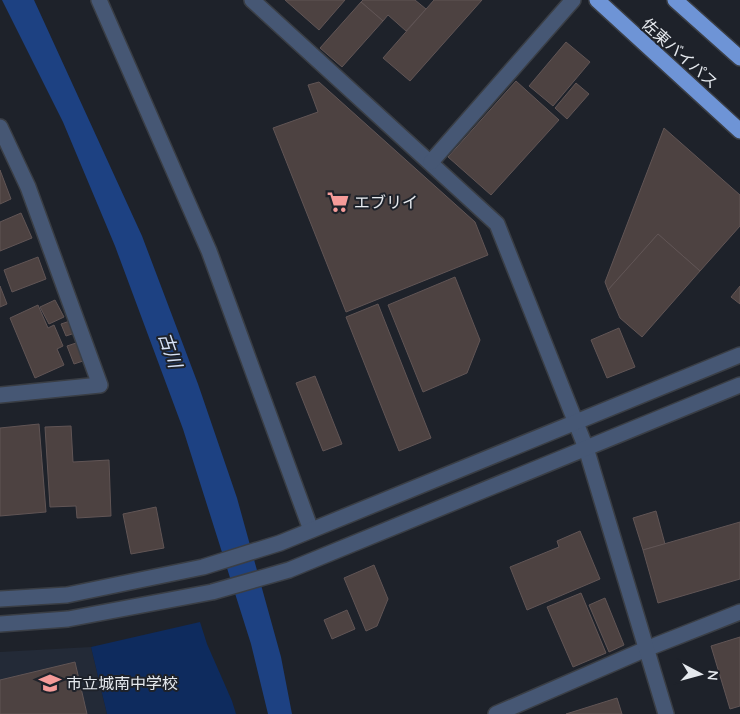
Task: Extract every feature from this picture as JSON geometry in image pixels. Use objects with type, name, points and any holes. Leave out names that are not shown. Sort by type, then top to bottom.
[{"type":"highway","name":"佐東バイパス","points":[[597,0],[740,131]]},
{"type":"highway","points":[[675,0],[740,58]]},
{"type":"street","points":[[99,0],[209,251],[311,530]]},
{"type":"street","points":[[252,0],[497,224],[586,448],[666,714]]},
{"type":"street","points":[[431,162],[573,0]]},
{"type":"street","points":[[0,127],[28,187],[100,385],[0,395]]},
{"type":"street","points":[[0,598],[67,594],[203,567],[280,543],[740,355]]},
{"type":"street","points":[[0,624],[68,619],[212,592],[289,570],[740,385]]},
{"type":"street","points":[[496,714],[646,649],[740,612]]},
{"type":"shaded area","points":[[200,622],[236,714],[107,714],[91,647]]},
{"type":"shaded area","name":"市立城南中学校","points":[[91,647],[107,714],[0,714],[0,652]]},
{"type":"water","name":"古川","points":[[2,0],[34,0],[142,236],[198,384],[237,498],[281,657],[292,714],[268,714],[251,644],[183,429],[115,246],[63,122]]},
{"type":"building","points":[[285,0],[345,0],[319,30]]},
{"type":"building","points":[[363,0],[415,0],[426,9],[406,31],[388,15],[383,21],[361,2]]},
{"type":"building","points":[[434,0],[482,0],[410,81],[383,58]]},
{"type":"building","points":[[361,2],[383,21],[342,67],[320,48]]},
{"type":"building","points":[[566,42],[590,62],[553,106],[529,86]]},
{"type":"building","points":[[516,81],[559,120],[491,195],[448,157]]},
{"type":"building","points":[[319,82],[475,222],[488,255],[346,312],[273,128],[318,112],[308,85]]},
{"type":"building","points":[[576,83],[589,94],[567,119],[555,108]]},
{"type":"building","points":[[664,128],[740,195],[740,226],[700,271],[658,234],[608,290],[605,282]]},
{"type":"building","points":[[0,170],[11,199],[0,204]]},
{"type":"building","points":[[21,213],[32,238],[0,251],[0,222]]},
{"type":"building","points":[[658,234],[700,271],[642,337],[620,318],[608,290]]},
{"type":"building","points":[[38,257],[46,279],[12,292],[4,270]]},
{"type":"building","points":[[455,277],[480,340],[467,373],[423,392],[388,305]]},
{"type":"building","points":[[0,286],[7,304],[0,307]]},
{"type":"building","points":[[740,286],[740,304],[731,297]]},
{"type":"building","points":[[55,300],[64,317],[49,324],[40,307]]},
{"type":"building","points":[[378,304],[431,438],[399,451],[346,317]]},
{"type":"building","points":[[38,305],[48,328],[54,325],[63,346],[57,349],[64,365],[35,378],[10,318]]},
{"type":"building","points":[[70,321],[75,333],[66,336],[61,324]]},
{"type":"building","points":[[619,328],[635,367],[607,378],[591,340]]},
{"type":"building","points":[[76,343],[83,361],[74,364],[67,346]]},
{"type":"building","points":[[315,376],[342,444],[323,451],[296,383]]},
{"type":"building","points":[[39,424],[46,512],[0,516],[0,428]]},
{"type":"building","points":[[71,426],[73,462],[109,460],[111,516],[77,518],[76,506],[50,507],[45,427]]},
{"type":"building","points":[[156,507],[164,548],[131,554],[123,514]]},
{"type":"building","points":[[656,511],[665,544],[643,550],[633,518]]},
{"type":"building","points":[[740,522],[740,579],[658,603],[643,550]]},
{"type":"building","points":[[580,531],[600,579],[527,610],[510,567],[559,547],[557,541]]},
{"type":"building","points":[[374,565],[388,599],[377,626],[366,631],[344,578]]},
{"type":"building","points":[[581,593],[606,653],[573,667],[547,607]]},
{"type":"building","points":[[605,598],[624,645],[609,652],[589,605]]},
{"type":"building","points":[[347,610],[355,629],[332,639],[324,620]]},
{"type":"building","points":[[740,637],[740,706],[730,709],[711,646]]},
{"type":"building","points":[[75,662],[87,714],[0,714],[0,680]]},
{"type":"building","points":[[617,698],[622,714],[566,714]]},
{"type":"place","name":"エブリイ","points":[[338,202]]},
{"type":"place","name":"市立城南中学校","points":[[50,683]]}]
